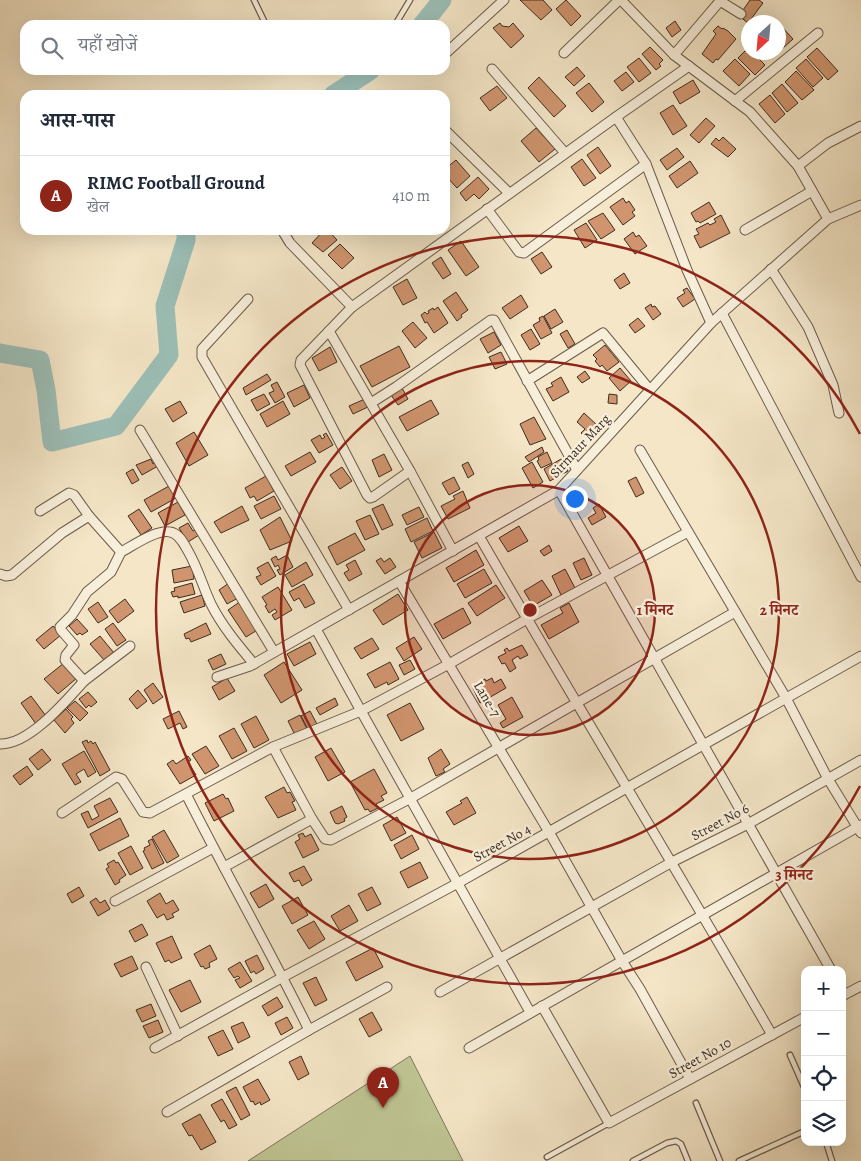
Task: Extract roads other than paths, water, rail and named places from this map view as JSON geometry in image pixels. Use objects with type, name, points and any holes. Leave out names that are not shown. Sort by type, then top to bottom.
[{"type":"street","points":[[450,49],[504,0]]},
{"type":"street","points":[[564,53],[620,0],[674,55],[750,112],[798,166],[828,219]]},
{"type":"street","points":[[674,55],[720,1],[741,14]]},
{"type":"street","points":[[735,101],[818,34]]},
{"type":"street","points":[[410,471],[373,497],[370,498],[367,495],[300,365],[301,360],[352,308],[616,116],[690,66]]},
{"type":"street","points":[[492,69],[565,153]]},
{"type":"street","points":[[616,116],[646,164],[687,270],[711,323]]},
{"type":"street","points":[[798,166],[828,143],[861,126]]},
{"type":"street","points":[[450,135],[509,193]]},
{"type":"street","points":[[487,209],[519,252],[524,253],[646,164]]},
{"type":"street","points":[[745,230],[812,191]]},
{"type":"street","name":"Sirmaur Marg","points":[[217,677],[252,664],[274,652],[559,490],[711,323],[828,219],[861,204]]},
{"type":"street","points":[[285,235],[290,243],[352,308]]},
{"type":"street","points":[[771,269],[808,327],[832,385],[839,413]]},
{"type":"street","points":[[248,299],[202,349],[202,356],[349,610]]},
{"type":"street","points":[[722,313],[861,577]]},
{"type":"street","points":[[371,403],[491,320],[496,321],[577,470]]},
{"type":"street","points":[[328,331],[410,471],[453,551]]},
{"type":"street","points":[[527,381],[603,333],[650,390]]},
{"type":"street","points":[[140,430],[274,652]]},
{"type":"street","points":[[469,1048],[775,873],[860,829],[828,779],[786,698],[640,450]]},
{"type":"street","points":[[559,490],[653,659],[829,966]]},
{"type":"street","points":[[40,511],[69,492],[74,495],[89,516],[121,552]]},
{"type":"street","points":[[0,574],[12,575],[62,533],[89,516]]},
{"type":"street","points":[[84,681],[66,660],[66,655],[74,645],[60,627],[72,615],[87,592],[111,572],[121,552],[159,532],[169,531],[175,533],[180,539],[193,560],[219,619],[252,664]]},
{"type":"street","points":[[62,813],[116,777],[122,779],[146,814],[273,747],[361,711],[688,532]]},
{"type":"street","points":[[479,536],[772,1035]]},
{"type":"street","name":"Lane-7","points":[[399,582],[550,832],[690,1079]]},
{"type":"street","points":[[273,747],[312,819],[328,841],[411,798],[735,612]]},
{"type":"street","points":[[316,629],[530,1012]]},
{"type":"street","points":[[0,744],[17,742],[49,718],[84,681],[130,646]]},
{"type":"street","name":"Street No 4","points":[[154,1048],[550,832],[861,656]]},
{"type":"street","name":"Street No 6","points":[[440,992],[672,862],[748,824],[861,760]]},
{"type":"street","points":[[186,794],[212,848],[283,977],[309,1030]]},
{"type":"street","points":[[224,867],[312,819]]},
{"type":"street","points":[[114,901],[212,848]]},
{"type":"street","points":[[146,967],[178,1036]]},
{"type":"street","points":[[846,992],[861,986]]},
{"type":"street","points":[[167,1112],[387,987]]},
{"type":"street","points":[[542,1006],[609,1123]]},
{"type":"street","name":"Street No 10","points":[[609,1123],[801,1019]]},
{"type":"lane","points":[[254,0],[264,20]]},
{"type":"lane","points":[[398,20],[410,0]]},
{"type":"lane","points":[[790,1055],[801,1080]]},
{"type":"lane","points":[[696,1103],[720,1161]]},
{"type":"lane","points":[[547,1157],[609,1123]]},
{"type":"lane","points":[[739,1161],[801,1133]]},
{"type":"lane","points":[[632,1161],[667,1143],[676,1141],[681,1144],[688,1161]]},
{"type":"lane","points":[[827,1146],[832,1161]]},
{"type":"waterway","points":[[426,20],[442,0]]},
{"type":"waterway","points":[[341,90],[363,75]]},
{"type":"waterway","points":[[0,353],[40,360],[46,390],[52,442],[116,426],[169,355],[165,306],[186,235]]},
{"type":"place","name":"RIMC Football Ground","points":[[383,1108]]}]
